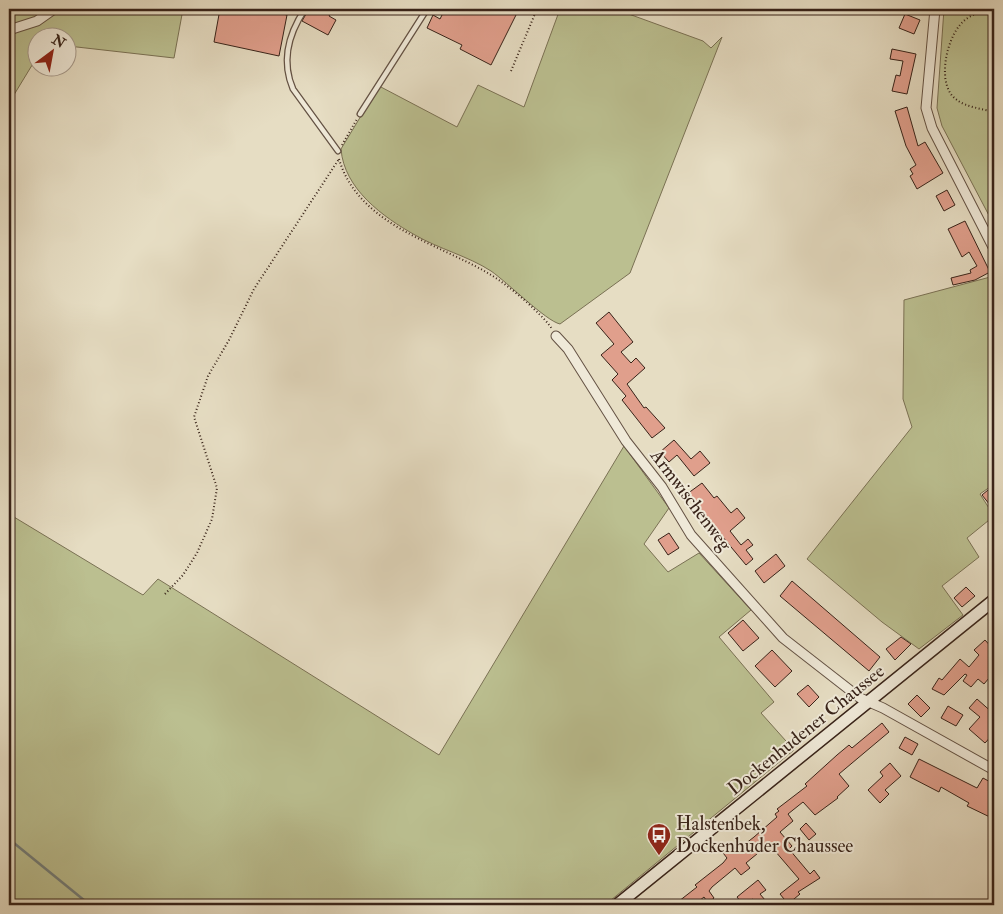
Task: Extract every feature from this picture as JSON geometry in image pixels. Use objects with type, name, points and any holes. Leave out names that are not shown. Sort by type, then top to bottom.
[{"type":"main road","name":"Dockenhudener Chaussee","points":[[617,905],[994,600]]},
{"type":"street","points":[[9,30],[37,21],[54,9]]},
{"type":"street","points":[[934,9],[926,108],[932,128],[994,249]]},
{"type":"street","name":"Armwischenweg","points":[[556,336],[568,349],[626,441],[662,487],[691,534],[783,638],[846,689],[994,770]]},
{"type":"lane","points":[[304,9],[295,24],[287,58],[288,77],[293,89],[338,151]]},
{"type":"lane","points":[[360,114],[428,9]]},
{"type":"path","points":[[511,71],[537,9]]},
{"type":"path","points":[[994,9],[975,13],[961,24],[951,37],[944,77],[947,87],[957,100],[994,112]]},
{"type":"path","points":[[360,114],[338,151],[339,159],[352,187],[377,212],[414,238],[488,272],[523,298],[549,324],[556,336]]},
{"type":"path","points":[[165,594],[198,553],[212,519],[217,488],[194,417],[208,376],[229,340],[254,289],[339,159]]},
{"type":"green space","points":[[9,9],[183,9],[174,58],[78,47],[78,28],[28,28],[28,72],[9,103]]},
{"type":"green space","points":[[560,9],[615,9],[703,41],[711,48],[722,37],[630,273],[560,324],[536,309],[491,271],[415,235],[390,220],[357,189],[349,177],[341,149],[379,86],[457,127],[478,85],[524,107]]},
{"type":"green space","points":[[944,9],[994,9],[994,225],[942,126],[937,108]]},
{"type":"green space","points":[[994,276],[994,484],[980,494],[994,516],[967,538],[979,557],[942,586],[963,615],[919,649],[882,622],[807,559],[912,427],[903,399],[904,300]]},
{"type":"green space","points":[[624,446],[669,508],[644,544],[668,572],[699,553],[751,610],[719,637],[774,702],[761,713],[794,750],[605,905],[9,905],[9,847],[14,841],[9,836],[9,514],[143,595],[158,579],[439,755]]},
{"type":"building","points":[[220,9],[258,9],[287,15],[279,56],[214,42]]},
{"type":"building","points":[[309,9],[333,9],[329,16],[336,20],[328,35],[302,21]]},
{"type":"building","points":[[445,9],[519,9],[491,65],[460,49],[462,45],[427,28],[433,15],[440,19]]},
{"type":"building","points":[[905,14],[920,20],[914,34],[899,28]]},
{"type":"building","points":[[892,49],[916,54],[907,94],[892,91],[896,75],[900,76],[903,61],[890,59]]},
{"type":"building","points":[[907,107],[918,146],[925,142],[943,173],[917,189],[910,176],[913,174],[910,169],[916,165],[906,146],[895,111]]},
{"type":"building","points":[[947,190],[955,205],[944,211],[936,196]]},
{"type":"building","points":[[965,221],[990,272],[975,280],[953,285],[951,278],[971,273],[970,270],[977,266],[969,252],[962,257],[948,229]]},
{"type":"building","points":[[609,312],[633,342],[621,352],[631,363],[636,358],[645,368],[627,384],[644,408],[646,407],[665,428],[652,438],[622,400],[626,396],[612,380],[618,374],[601,355],[614,344],[596,323]]},
{"type":"building","points":[[674,440],[691,459],[700,451],[710,463],[694,476],[677,455],[669,462],[660,452]]},
{"type":"building","points":[[702,483],[714,498],[717,496],[731,513],[737,508],[745,518],[730,531],[741,545],[748,539],[753,545],[746,550],[753,559],[746,565],[687,494]]},
{"type":"building","points":[[994,485],[994,510],[982,495]]},
{"type":"building","points":[[669,533],[679,548],[668,555],[658,540]]},
{"type":"building","points":[[776,554],[785,566],[764,583],[755,571]]},
{"type":"building","points":[[792,581],[880,657],[869,671],[780,596]]},
{"type":"building","points":[[966,587],[975,596],[962,607],[954,598]]},
{"type":"building","points":[[743,620],[759,638],[743,651],[728,633]]},
{"type":"building","points":[[901,637],[911,644],[895,660],[886,649]]},
{"type":"building","points":[[985,640],[994,650],[994,672],[984,684],[978,679],[971,687],[963,681],[967,675],[965,674],[944,695],[932,689],[939,678],[942,680],[960,659],[969,667],[979,655],[974,650]]},
{"type":"building","points":[[772,650],[792,671],[775,687],[755,666]]},
{"type":"building","points":[[808,685],[819,697],[809,707],[797,694]]},
{"type":"building","points":[[917,695],[930,708],[921,717],[908,704]]},
{"type":"building","points":[[977,699],[994,714],[994,733],[985,743],[969,729],[980,717],[969,708]]},
{"type":"building","points":[[948,706],[963,715],[956,726],[941,718]]},
{"type":"building","points":[[882,723],[889,732],[839,774],[849,786],[838,798],[815,815],[803,802],[788,814],[793,821],[780,832],[792,846],[789,849],[810,874],[814,870],[820,878],[798,892],[800,894],[788,904],[780,894],[799,879],[769,844],[746,863],[750,868],[741,875],[735,868],[712,887],[709,891],[714,898],[708,903],[704,897],[694,905],[674,905],[697,887],[695,885],[723,863],[727,858],[720,849],[728,842],[736,851],[777,817],[775,814],[779,811],[777,809],[807,786],[805,784],[837,755],[849,745],[852,748]]},
{"type":"building","points":[[905,737],[918,744],[912,755],[899,748]]},
{"type":"building","points":[[919,759],[977,788],[983,778],[994,784],[994,819],[967,806],[969,803],[941,787],[939,792],[910,777]]},
{"type":"building","points":[[890,763],[901,776],[885,790],[889,794],[880,803],[868,790],[883,776],[880,772]]},
{"type":"building","points":[[806,823],[816,834],[809,840],[800,829]]},
{"type":"building","points":[[758,880],[766,890],[760,894],[765,900],[758,905],[753,899],[743,905],[737,897]]},
{"type":"waterway","points":[[9,839],[90,905]]},
{"type":"place","name":"Halstenbek, Dockenhuder Chaussee","points":[[659,856]]}]
